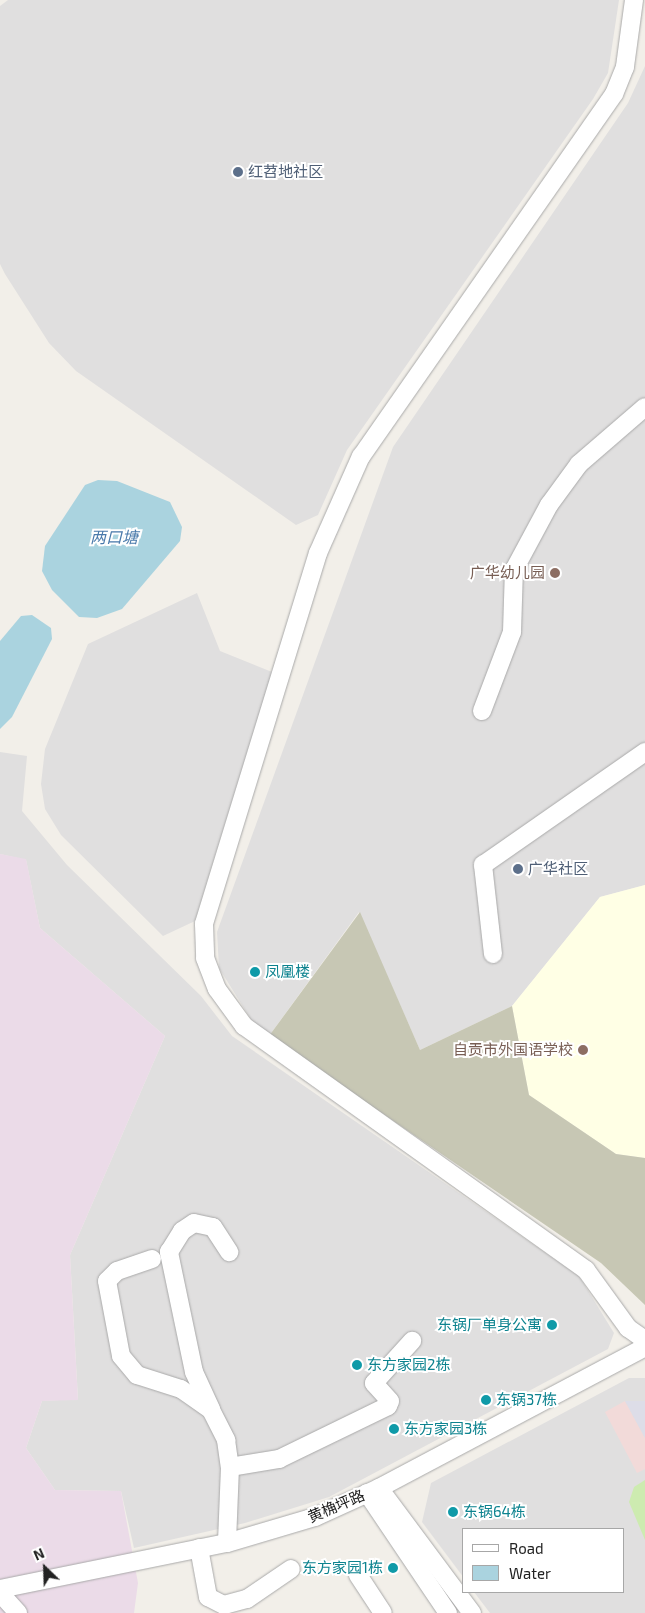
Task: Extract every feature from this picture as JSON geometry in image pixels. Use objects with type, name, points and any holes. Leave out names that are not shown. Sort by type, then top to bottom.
[{"type":"street","points":[[634,0],[625,67],[614,94],[361,456],[318,553],[204,924],[205,958],[211,973],[244,1026],[586,1270],[628,1328],[645,1340]]},
{"type":"street","points":[[482,711],[512,632],[514,570],[549,505],[580,464],[645,407]]},
{"type":"street","points":[[493,954],[483,866],[645,752]]},
{"type":"street","points":[[227,1542],[230,1468],[226,1440],[194,1372],[169,1252],[182,1231],[194,1223],[213,1227],[228,1252]]},
{"type":"street","points":[[152,1259],[117,1270],[107,1281],[121,1356],[136,1375],[180,1388],[211,1410]]},
{"type":"street","points":[[230,1468],[278,1459],[388,1406],[390,1401],[374,1383],[412,1341]]},
{"type":"street","name":"黄桷坪路","points":[[0,1589],[227,1542],[315,1517],[373,1491],[645,1347]]},
{"type":"street","points":[[373,1491],[448,1613]]},
{"type":"street","points":[[373,1491],[472,1613]]},
{"type":"street","points":[[199,1548],[208,1598],[224,1605],[248,1599],[291,1569]]},
{"type":"street","points":[[358,1575],[383,1613]]},
{"type":"street","points":[[0,1593],[18,1613]]},
{"type":"shaded area","points":[[8,0],[619,0],[608,73],[593,99],[347,450],[318,515],[296,525],[76,371],[49,343],[5,274],[0,264],[0,6]]},
{"type":"shaded area","points":[[645,66],[645,885],[600,897],[512,1006],[420,1050],[359,912],[269,1036],[252,1021],[219,968],[217,932],[393,447],[628,103]]},
{"type":"shaded area","points":[[197,593],[220,651],[272,672],[195,921],[163,936],[61,835],[45,809],[41,784],[45,749],[88,644]]},
{"type":"shaded area","points":[[0,752],[27,756],[22,811],[67,865],[201,996],[232,1036],[579,1276],[614,1333],[608,1349],[329,1497],[245,1523],[134,1548],[121,1491],[55,1490],[26,1448],[42,1401],[78,1399],[70,1255],[165,1036],[40,928],[26,860],[0,854]]},
{"type":"shaded area","points":[[0,854],[26,859],[40,928],[165,1036],[70,1255],[78,1400],[42,1401],[26,1448],[55,1490],[121,1491],[138,1583],[134,1613],[0,1613]]},
{"type":"shaded area","name":"自贡市外国语学校","points":[[645,885],[645,1158],[616,1154],[529,1095],[512,1006],[600,897]]},
{"type":"shaded area","points":[[360,912],[420,1050],[512,1006],[529,1095],[616,1154],[645,1158],[645,1305],[601,1263],[269,1036]]},
{"type":"shaded area","points":[[629,1378],[645,1378],[645,1613],[490,1613],[475,1593],[625,1593],[625,1528],[462,1528],[462,1575],[422,1522],[431,1483]]},
{"type":"shaded area","points":[[625,1401],[645,1438],[645,1469],[637,1473],[605,1412]]},
{"type":"shaded area","points":[[625,1401],[645,1401],[645,1438]]},
{"type":"green space","points":[[645,1480],[645,1540],[629,1502],[634,1487]]},
{"type":"water","name":"两口塘","points":[[98,480],[117,481],[170,502],[182,527],[180,541],[122,609],[97,618],[79,617],[52,590],[42,571],[45,546],[85,485]]},
{"type":"water","points":[[32,615],[51,628],[52,639],[12,717],[0,729],[0,641],[21,616]]},
{"type":"place","name":"红苕地社区","points":[[238,172]]},
{"type":"place","name":"广华幼儿园","points":[[555,573]]},
{"type":"place","name":"广华社区","points":[[518,869]]},
{"type":"place","name":"凤凰楼","points":[[255,972]]},
{"type":"place","name":"自贡市外国语学校","points":[[583,1050]]},
{"type":"place","name":"东锅厂单身公寓","points":[[552,1325]]},
{"type":"place","name":"东方家园2栋","points":[[357,1365]]},
{"type":"place","name":"东锅37栋","points":[[486,1400]]},
{"type":"place","name":"东方家园3栋","points":[[394,1429]]},
{"type":"place","name":"东锅64栋","points":[[453,1512]]},
{"type":"place","name":"东方家园1栋","points":[[393,1568]]}]
